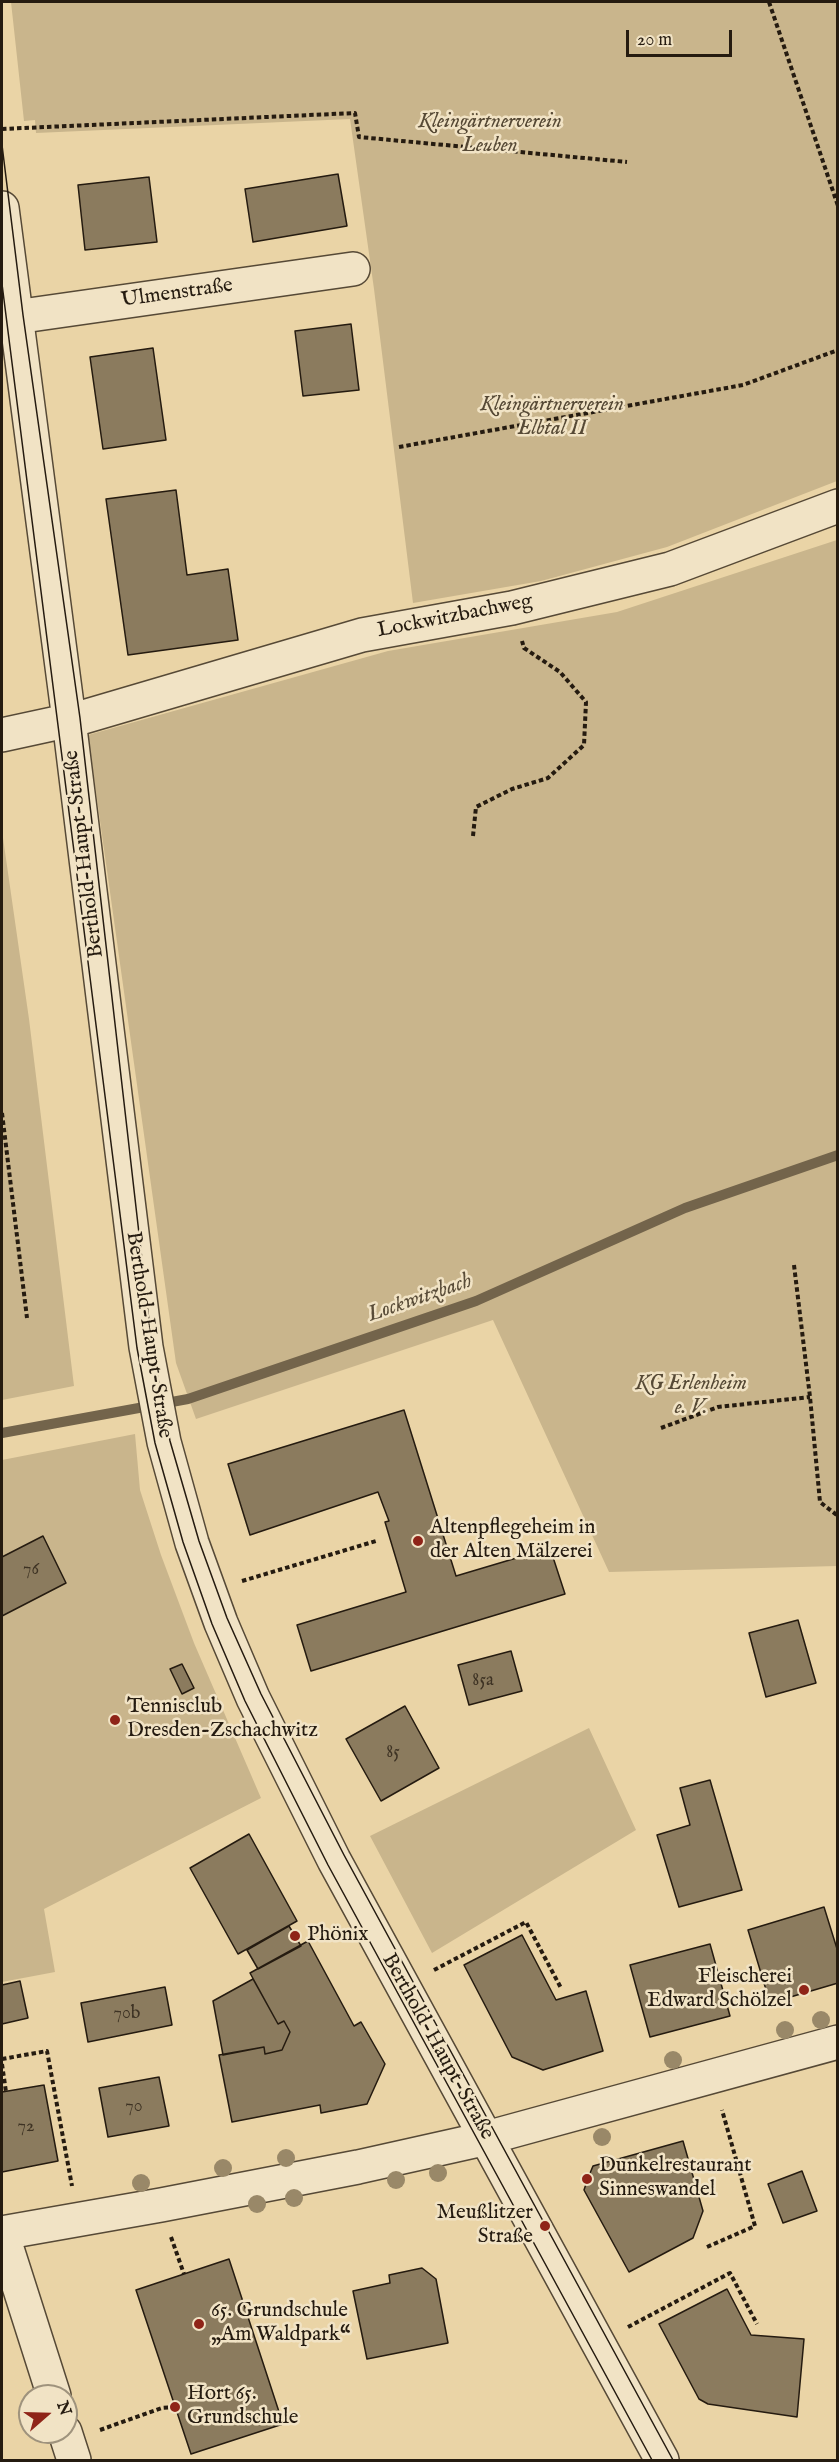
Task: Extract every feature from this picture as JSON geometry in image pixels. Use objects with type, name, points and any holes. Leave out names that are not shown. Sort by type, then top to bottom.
[{"type":"street","name":"Berthold-Haupt-Straße","points":[[2,208],[8,317],[69,720],[146,1347],[164,1442],[192,1543],[252,1698],[334,1860],[662,2460]]},
{"type":"street","name":"Ulmenstraße","points":[[8,317],[353,269]]},
{"type":"street","name":"Lockwitzbachweg","points":[[2,735],[69,720],[362,635],[512,608],[670,569],[837,506]]},
{"type":"street","points":[[50,2384],[2,2233],[358,2167],[486,2138],[837,2042]]},
{"type":"street","points":[[69,2444],[74,2460]]},
{"type":"path","points":[[769,2],[837,206]]},
{"type":"path","points":[[2,129],[356,113],[359,137],[627,162]]},
{"type":"path","points":[[399,447],[743,385],[837,350]]},
{"type":"path","points":[[473,836],[476,807],[512,789],[548,778],[584,745],[586,702],[560,672],[524,648],[512,608]]},
{"type":"path","points":[[2,1113],[27,1318]]},
{"type":"path","points":[[794,1265],[820,1502],[837,1516]]},
{"type":"path","points":[[661,1428],[718,1407],[810,1397]]},
{"type":"path","points":[[209,1591],[376,1541]]},
{"type":"path","points":[[404,1986],[526,1922],[561,1988]]},
{"type":"path","points":[[2,2059],[47,2051],[78,2219]]},
{"type":"path","points":[[2,2064],[6,2092]]},
{"type":"path","points":[[707,2247],[755,2226],[712,2078]]},
{"type":"path","points":[[176,2251],[184,2274]]},
{"type":"path","points":[[599,2343],[730,2273],[757,2324]]},
{"type":"path","points":[[128,2420],[162,2408],[175,2408]]},
{"type":"green space","points":[[11,2],[837,2],[837,481],[667,547],[541,581],[413,603],[374,289],[350,119],[36,133],[35,120],[24,121]]},
{"type":"green space","name":"KG Erlenheim e. V.","points":[[837,540],[837,1566],[609,1572],[493,1320],[196,1419],[176,1363],[88,735],[388,651],[617,612]]},
{"type":"green space","points":[[2,831],[29,1019],[74,1386],[2,1400]]},
{"type":"green space","name":"Tennisclub Dresden-Zschachwitz","points":[[135,1434],[140,1490],[161,1555],[194,1643],[261,1798],[44,1909],[55,1972],[2,1982],[2,1460]]},
{"type":"green space","points":[[589,1728],[636,1830],[432,1953],[370,1836]]},
{"type":"building","points":[[338,174],[347,226],[253,242],[245,189]]},
{"type":"building","points":[[149,177],[157,242],[85,250],[78,185]]},
{"type":"building","points":[[351,324],[359,390],[303,396],[295,331]]},
{"type":"building","points":[[153,348],[166,440],[103,449],[90,357]]},
{"type":"building","points":[[176,490],[187,575],[228,569],[238,640],[128,655],[106,499]]},
{"type":"building","name":"Altenpflegeheim in der Alten Mälzerei","points":[[404,1410],[456,1576],[550,1548],[565,1594],[311,1671],[297,1625],[406,1592],[385,1522],[389,1521],[378,1492],[250,1535],[228,1464]]},
{"type":"building","points":[[43,1536],[66,1583],[2,1616],[2,1557]]},
{"type":"building","points":[[798,1620],[816,1683],[766,1697],[749,1633]]},
{"type":"building","points":[[511,1651],[522,1691],[469,1705],[458,1665]]},
{"type":"building","points":[[182,1664],[194,1688],[182,1694],[170,1669]]},
{"type":"building","points":[[405,1706],[439,1768],[381,1801],[346,1739]]},
{"type":"building","points":[[710,1780],[742,1890],[679,1907],[657,1835],[690,1825],[680,1788]]},
{"type":"building","points":[[249,1834],[297,1921],[238,1954],[190,1868]]},
{"type":"building","points":[[824,1907],[838,1952],[838,1983],[770,2003],[748,1930]]},
{"type":"building","points":[[289,1926],[301,1946],[258,1969],[247,1950]]},
{"type":"building","points":[[522,1935],[556,2000],[586,1991],[603,2051],[543,2070],[512,2057],[464,1965]]},
{"type":"building","points":[[308,1941],[354,2026],[361,2022],[385,2064],[367,2104],[321,2113],[320,2105],[232,2122],[219,2055],[264,2047],[265,2054],[282,2050],[290,2032],[284,2021],[278,2024],[250,1973]]},
{"type":"building","points":[[710,1944],[730,2016],[650,2037],[630,1965]]},
{"type":"building","points":[[253,1979],[278,2024],[284,2021],[290,2032],[282,2050],[265,2054],[264,2047],[223,2055],[213,2001]]},
{"type":"building","points":[[20,1981],[28,2018],[2,2024],[2,1985]]},
{"type":"building","points":[[165,1987],[172,2025],[88,2042],[81,2003]]},
{"type":"building","points":[[159,2077],[169,2126],[108,2137],[99,2088]]},
{"type":"building","points":[[44,2085],[58,2161],[2,2172],[2,2092]]},
{"type":"building","points":[[683,2141],[703,2211],[693,2238],[629,2272],[584,2190],[588,2178],[593,2166]]},
{"type":"building","points":[[802,2171],[817,2211],[783,2223],[768,2184]]},
{"type":"building","points":[[229,2259],[283,2424],[191,2454],[136,2290]]},
{"type":"building","points":[[422,2268],[436,2279],[448,2343],[367,2359],[353,2291],[390,2283],[389,2275]]},
{"type":"building","points":[[727,2289],[751,2335],[804,2339],[797,2417],[708,2404],[699,2399],[659,2324]]},
{"type":"waterway","name":"Lockwitzbach","points":[[2,1433],[188,1399],[476,1301],[685,1208],[838,1155]]},
{"type":"tram line","points":[[2,145],[23,315],[80,718],[152,1347],[170,1441],[199,1541],[227,1618],[261,1694],[344,1855],[673,2460]]},
{"type":"tram line","points":[[2,284],[137,1348],[155,1443],[183,1542],[212,1624],[245,1701],[328,1865],[652,2460]]},
{"type":"place","name":"Altenpflegeheim in der Alten Mälzerei","points":[[418,1541]]},
{"type":"place","name":"Tennisclub Dresden-Zschachwitz","points":[[115,1720]]},
{"type":"place","name":"Phönix","points":[[295,1936]]},
{"type":"place","name":"Fleischerei Edward Schölzel","points":[[804,1990]]},
{"type":"place","name":"Dunkelrestaurant Sinneswandel","points":[[587,2179]]},
{"type":"place","name":"Meußlitzer Straße","points":[[545,2226]]},
{"type":"place","name":"65. Grundschule „Am Waldpark“","points":[[199,2324]]},
{"type":"place","name":"Hort 65. Grundschule","points":[[175,2407]]},
{"type":"park label","name":"Kleingärtnerverein Leuben","points":[[490,135]]},
{"type":"park label","name":"Kleingärtnerverein Elbtal II","points":[[552,418]]}]
